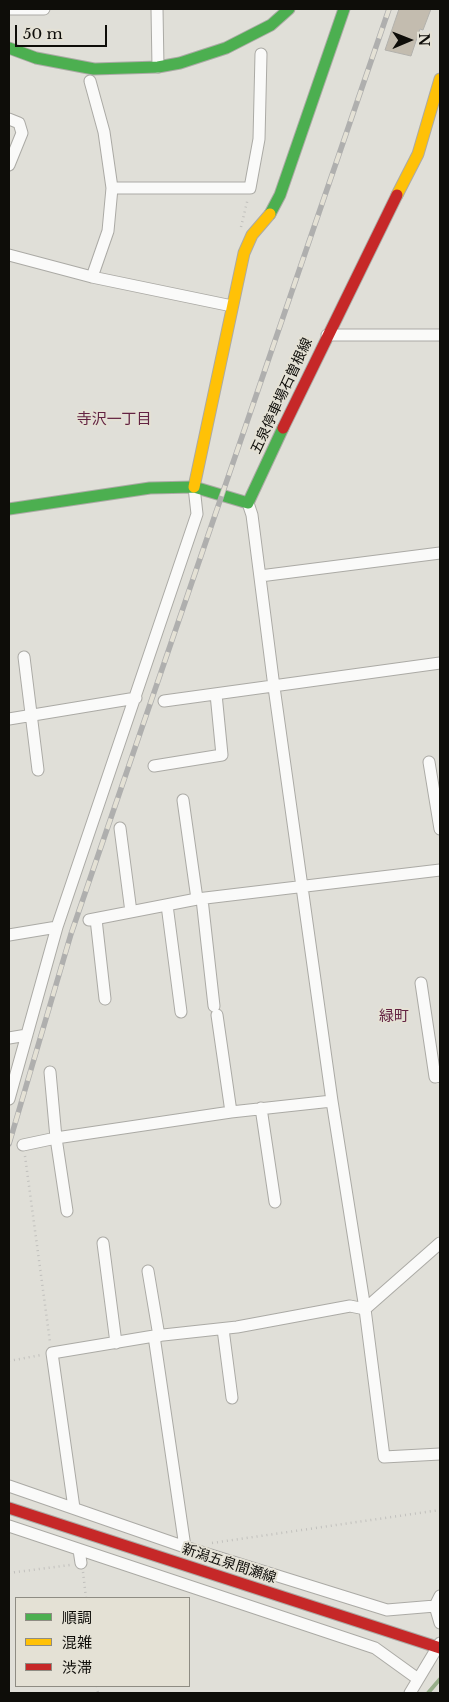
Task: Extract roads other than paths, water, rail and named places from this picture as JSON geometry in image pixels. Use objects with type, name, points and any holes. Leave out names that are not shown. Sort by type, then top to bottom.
[{"type":"main road","points":[[9,48],[36,58],[94,68],[158,67],[180,63],[226,48],[271,24],[290,9]]},
{"type":"main road","points":[[194,487],[244,253],[252,235],[271,212],[280,195],[344,9]]},
{"type":"main road","name":"五泉停車場石曽根線","points":[[248,503],[327,335],[418,154],[440,83]]},
{"type":"main road","points":[[9,508],[150,488],[194,487],[248,503]]},
{"type":"main road","name":"新潟五泉間瀬線","points":[[9,1508],[440,1646]]},
{"type":"street","points":[[9,9],[44,9]]},
{"type":"street","points":[[157,9],[158,67]]},
{"type":"street","points":[[112,188],[250,188],[259,139],[261,54]]},
{"type":"street","points":[[90,81],[104,132],[112,188],[108,231],[92,277]]},
{"type":"street","points":[[9,119],[19,123],[22,133],[9,165]]},
{"type":"street","points":[[9,255],[92,277],[232,306]]},
{"type":"street","points":[[327,335],[440,335]]},
{"type":"street","points":[[9,1099],[56,927],[136,698],[197,514],[194,487]]},
{"type":"street","points":[[248,503],[252,515],[332,1101],[366,1309],[384,1457],[440,1454]]},
{"type":"street","points":[[260,576],[440,553]]},
{"type":"street","points":[[24,657],[38,770]]},
{"type":"street","points":[[164,701],[440,663]]},
{"type":"street","points":[[154,766],[222,755],[216,694]]},
{"type":"street","points":[[9,719],[136,698]]},
{"type":"street","points":[[429,762],[440,829]]},
{"type":"street","points":[[183,800],[200,899],[231,1112]]},
{"type":"street","points":[[120,828],[131,912]]},
{"type":"street","points":[[106,1000],[93,919],[200,899],[440,870]]},
{"type":"street","points":[[167,905],[181,1012]]},
{"type":"street","points":[[9,935],[56,927]]},
{"type":"street","points":[[421,983],[436,1077],[440,1076]]},
{"type":"street","points":[[9,1038],[26,1035]]},
{"type":"street","points":[[50,1072],[56,1138],[67,1211]]},
{"type":"street","points":[[23,1145],[56,1138],[231,1112],[332,1101]]},
{"type":"street","points":[[261,1108],[275,1202]]},
{"type":"street","points":[[103,1243],[116,1343]]},
{"type":"street","points":[[366,1309],[440,1243]]},
{"type":"street","points":[[148,1271],[184,1547]]},
{"type":"street","points":[[74,1508],[52,1354],[157,1336],[223,1329],[350,1306],[366,1309]]},
{"type":"street","points":[[223,1329],[232,1398]]},
{"type":"street","points":[[9,1486],[184,1547],[387,1610],[438,1601],[440,1623]]},
{"type":"street","points":[[9,1526],[375,1648],[418,1679]]},
{"type":"street","points":[[80,1550],[81,1563]]},
{"type":"street","points":[[410,1693],[440,1646]]},
{"type":"waterway","points":[[428,1693],[440,1679]]},
{"type":"railway","points":[[9,1144],[71,934],[389,9]]},
{"type":"district","name":"寺沢一丁目","points":[[114,420]]},
{"type":"district","name":"緑町","points":[[394,1017]]}]
